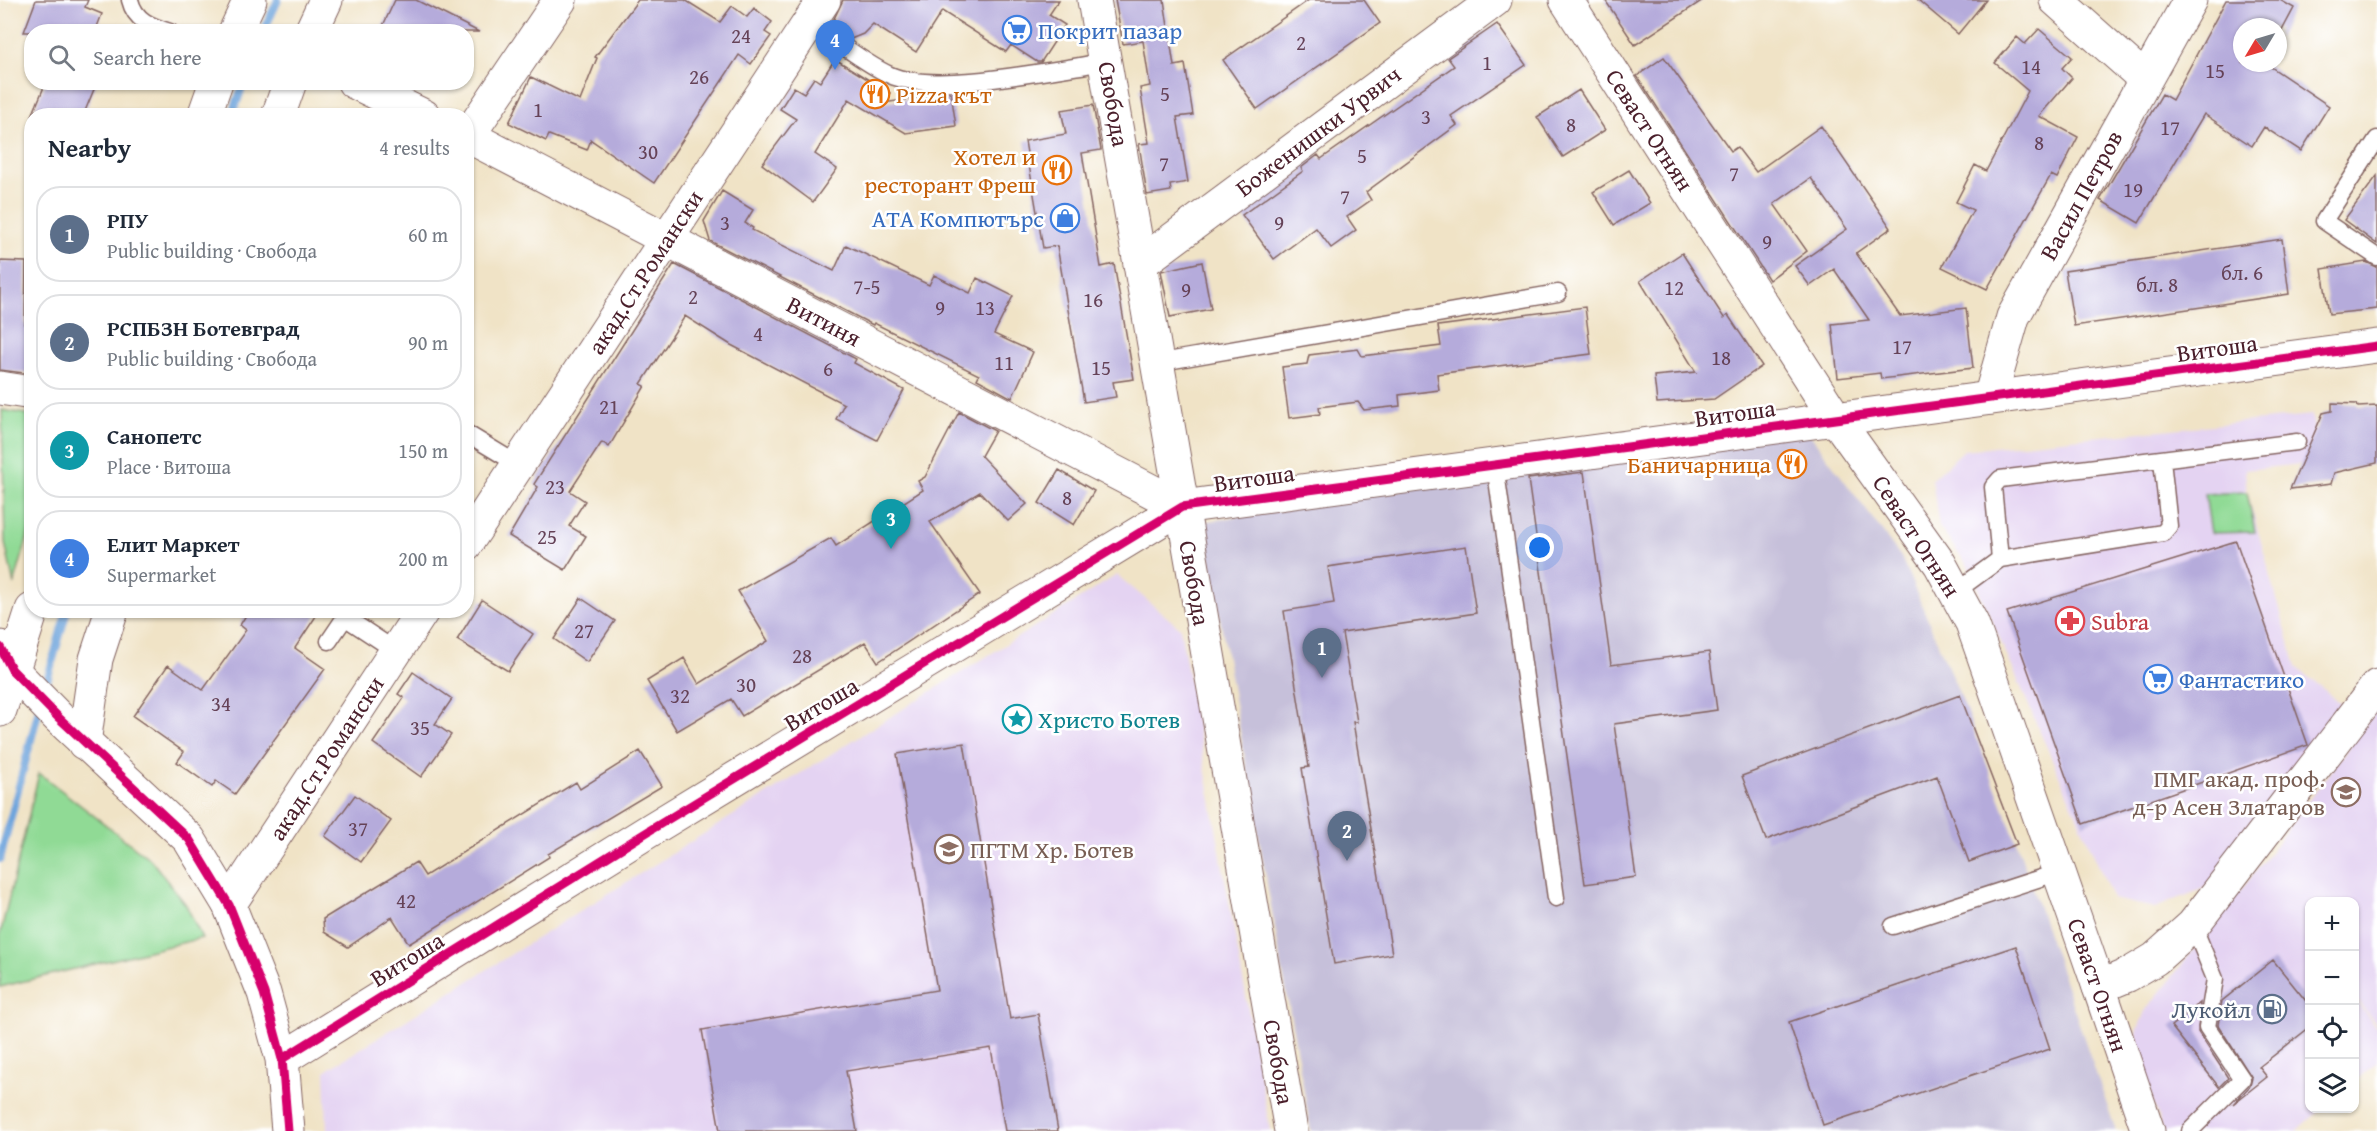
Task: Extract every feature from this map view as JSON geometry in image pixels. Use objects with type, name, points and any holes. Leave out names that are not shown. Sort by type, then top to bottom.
[{"type":"street","points":[[239,24],[250,0]]},
{"type":"street","points":[[315,24],[326,0]]},
{"type":"street","points":[[474,126],[560,0]]},
{"type":"street","name":"Свобода","points":[[1094,0],[1291,1131]]},
{"type":"street","name":"Боженишки Урвич","points":[[1141,263],[1495,0]]},
{"type":"street","name":"Севаст Огнян","points":[[1566,0],[1836,419],[1918,531],[1972,623],[2148,1131]]},
{"type":"street","points":[[2056,0],[2145,79]]},
{"type":"street","name":"Васил Петров","points":[[1990,398],[2013,317],[2190,0]]},
{"type":"street","name":"акад.Ст.Романски","points":[[474,532],[817,11]]},
{"type":"street","points":[[207,108],[213,90]]},
{"type":"street","points":[[281,108],[287,90]]},
{"type":"street","points":[[370,90],[408,108]]},
{"type":"street","name":"Витиня","points":[[474,140],[1182,507]]},
{"type":"street","name":"Витоша","points":[[282,1059],[652,829],[1182,507],[2377,346]]},
{"type":"street","points":[[0,388],[24,392]]},
{"type":"street","points":[[0,710],[30,618]]},
{"type":"street","points":[[84,743],[96,659],[109,618]]},
{"type":"street","name":"акад.Ст.Романски","points":[[229,905],[418,618]]},
{"type":"street","points":[[14,668],[84,743],[189,839],[229,905],[264,993],[282,1059],[288,1131]]},
{"type":"street","points":[[2098,987],[2128,975],[2156,959],[2193,926],[2377,686]]},
{"type":"lane","points":[[130,0],[137,16],[146,24]]},
{"type":"lane","points":[[817,11],[889,75],[917,83],[946,83],[1106,62]]},
{"type":"lane","points":[[2377,139],[2324,221],[2377,257]]},
{"type":"lane","points":[[1156,363],[1558,293]]},
{"type":"lane","points":[[474,438],[519,465]]},
{"type":"lane","points":[[2000,559],[1993,487],[2000,479],[2297,442]]},
{"type":"lane","points":[[1955,592],[2000,559],[2163,533],[2169,526],[2162,460]]},
{"type":"lane","points":[[1495,465],[1556,898]]},
{"type":"lane","points":[[329,641],[345,618]]},
{"type":"lane","points":[[353,618],[396,651]]},
{"type":"lane","points":[[1893,926],[2059,872]]},
{"type":"lane","points":[[2190,1131],[2242,1079],[2207,1028],[2215,980],[2193,926]]},
{"type":"shaded area","points":[[2312,415],[2319,462],[2245,470],[2247,492],[2296,667],[2347,708],[2207,887],[2155,908],[2113,899],[1968,566],[1939,527],[1932,479],[1964,450]]},
{"type":"shaded area","points":[[1803,425],[1901,557],[1960,695],[2017,844],[2116,1131],[1311,1131],[1203,522]]},
{"type":"shaded area","name":"ПГТМ Хр. Ботев","points":[[1117,575],[1180,628],[1270,1131],[327,1131],[325,1071]]},
{"type":"shaded area","points":[[2377,709],[2377,1025],[2359,1003],[2359,897],[2305,897],[2305,1113],[2317,1113],[2296,1131],[2163,1131],[2136,1052],[2137,1032],[2145,1011],[2253,875]]},
{"type":"shaded area","points":[[2359,1005],[2377,1028],[2377,1062],[2359,1078]]},
{"type":"green space","points":[[2,410],[24,414],[24,550],[14,585],[5,543]]},
{"type":"green space","points":[[2247,492],[2255,532],[2211,533],[2205,494]]},
{"type":"green space","points":[[39,773],[151,860],[186,905],[202,938],[0,987],[0,935]]},
{"type":"building","points":[[36,0],[88,0],[85,7],[102,14],[98,24],[27,24]]},
{"type":"building","points":[[395,0],[416,0],[463,24],[384,24]]},
{"type":"building","points":[[638,0],[685,0],[720,22],[732,6],[747,17],[754,8],[772,22],[765,32],[771,36],[751,64],[739,55],[654,183],[591,140],[587,150],[549,135],[546,141],[509,123],[531,77],[580,101],[597,58],[595,57]]},
{"type":"building","name":"Покрит пазар","points":[[843,0],[1059,0],[1049,15],[1065,25],[1041,62],[1037,62],[1011,45],[1006,52],[942,11],[916,52],[873,24],[863,34],[851,39],[845,35],[831,25]]},
{"type":"building","points":[[1115,0],[1164,0],[1174,66],[1185,64],[1193,115],[1177,117],[1188,182],[1170,185],[1171,191],[1147,195],[1139,144],[1149,143],[1140,88],[1150,86],[1143,41],[1123,44]]},
{"type":"building","points":[[1309,0],[1364,0],[1380,23],[1257,109],[1223,60]]},
{"type":"building","points":[[1605,0],[1703,0],[1635,45]]},
{"type":"building","points":[[1918,0],[1986,0],[1958,34]]},
{"type":"building","points":[[2226,0],[2280,0],[2294,8],[2287,21],[2287,18],[2233,18],[2233,72],[2278,72],[2329,106],[2301,151],[2264,127],[2252,146],[2204,114],[2139,223],[2100,200],[2162,94],[2172,100]]},
{"type":"building","points":[[1497,24],[1526,65],[1451,116],[1457,125],[1366,192],[1371,200],[1347,217],[1356,230],[1331,248],[1316,228],[1274,259],[1242,215],[1303,171],[1301,168],[1318,155],[1321,159],[1454,66],[1448,58]]},
{"type":"building","points":[[2039,29],[2072,57],[2062,68],[2072,78],[2039,116],[2078,137],[2057,178],[2051,175],[1987,289],[1942,267],[1973,210],[1956,202],[1975,165],[1986,171],[2028,91],[1995,63],[2017,37],[2025,44]]},
{"type":"building","points":[[1664,57],[1731,151],[1737,147],[1756,172],[1821,126],[1891,228],[1856,253],[1900,316],[1966,308],[1973,368],[1881,379],[1880,373],[1838,378],[1832,324],[1869,320],[1834,269],[1810,286],[1795,266],[1847,229],[1811,178],[1774,204],[1807,251],[1769,280],[1637,76]]},
{"type":"building","points":[[835,59],[890,93],[883,103],[951,93],[956,126],[906,133],[849,99],[815,154],[837,169],[813,202],[762,164],[796,119],[780,109],[794,87],[804,93],[814,78],[820,82]]},
{"type":"building","points":[[43,90],[94,90],[86,108],[35,108]]},
{"type":"building","points":[[1579,90],[1605,130],[1563,157],[1537,117]]},
{"type":"building","points":[[1093,105],[1101,150],[1082,153],[1101,267],[1114,264],[1134,379],[1113,382],[1116,397],[1084,402],[1057,246],[1043,248],[1025,141],[1066,134],[1061,110]]},
{"type":"building","points":[[1629,170],[1650,203],[1614,225],[1593,192]]},
{"type":"building","points":[[2377,176],[2377,244],[2344,220]]},
{"type":"building","points":[[722,191],[753,210],[745,223],[753,228],[752,230],[834,271],[846,245],[929,285],[934,275],[970,293],[977,278],[1013,296],[994,334],[1033,352],[1012,398],[977,379],[979,375],[874,323],[873,325],[710,241],[704,221]]},
{"type":"building","points":[[2282,239],[2289,294],[2074,326],[2065,271]]},
{"type":"building","points":[[1682,253],[1724,318],[1728,315],[1762,366],[1714,399],[1657,403],[1654,376],[1696,372],[1640,281]]},
{"type":"building","points":[[0,261],[24,262],[24,373],[0,370]]},
{"type":"building","points":[[1202,262],[1211,309],[1170,317],[1161,271]]},
{"type":"building","points":[[2366,262],[2377,267],[2377,309],[2329,314],[2322,269]]},
{"type":"building","points":[[674,264],[856,359],[854,363],[904,390],[877,440],[836,419],[844,404],[731,345],[685,316],[641,384],[645,386],[609,447],[602,442],[570,491],[585,501],[569,526],[586,536],[565,570],[509,536],[538,487],[534,484]]},
{"type":"building","points":[[1585,307],[1591,354],[1437,374],[1439,390],[1399,395],[1400,406],[1364,410],[1358,402],[1319,407],[1320,414],[1289,418],[1282,367],[1307,364],[1309,355],[1358,349],[1362,356],[1441,346],[1438,326]]},
{"type":"building","points":[[2332,403],[2357,404],[2358,407],[2377,406],[2377,463],[2334,473],[2331,484],[2290,489],[2323,413],[2332,411]]},
{"type":"building","points":[[959,412],[995,431],[981,456],[1027,504],[1008,521],[980,492],[930,522],[980,594],[878,662],[865,642],[742,716],[731,699],[677,731],[647,681],[684,658],[699,684],[768,641],[738,591],[831,538],[836,546],[923,490],[918,481],[925,477]]},
{"type":"building","points":[[1059,470],[1094,491],[1074,525],[1039,503]]},
{"type":"building","points":[[1584,472],[1611,665],[1709,652],[1717,710],[1614,724],[1636,877],[1585,884],[1528,479]]},
{"type":"building","name":"Фантастико","points":[[2236,541],[2308,745],[2083,824],[2007,612]]},
{"type":"building","points":[[1466,546],[1476,613],[1342,633],[1357,722],[1353,722],[1392,954],[1334,964],[1302,768],[1309,767],[1284,611],[1334,603],[1328,567]]},
{"type":"building","points":[[581,598],[615,621],[587,662],[554,639]]},
{"type":"building","points":[[482,600],[533,634],[508,671],[457,640],[471,618],[474,618],[474,613]]},
{"type":"building","points":[[244,618],[315,618],[295,648],[325,669],[235,794],[216,781],[212,787],[177,762],[184,752],[133,716],[168,665],[203,690],[246,630],[240,625]]},
{"type":"building","points":[[413,672],[452,699],[435,724],[451,735],[421,777],[373,743],[404,698],[398,694]]},
{"type":"building","points":[[1960,695],[2017,844],[1969,862],[1937,776],[1766,840],[1742,776]]},
{"type":"building","points":[[964,743],[1010,1019],[1038,1014],[1058,1131],[1005,1131],[991,1048],[846,1071],[857,1131],[720,1131],[702,1030],[937,990],[897,754]]},
{"type":"building","points":[[640,751],[662,786],[548,854],[549,857],[409,944],[392,917],[348,947],[324,932],[323,919],[416,862],[425,876],[576,782],[580,789]]},
{"type":"building","points":[[355,795],[391,821],[361,862],[325,836]]},
{"type":"building","points":[[2016,946],[2050,1049],[1823,1125],[1789,1022]]},
{"type":"building","points":[[2273,960],[2305,1000],[2305,1031],[2259,1067],[2267,1077],[2233,1104],[2250,1086],[2252,1078],[2218,1025],[2222,1001]]},
{"type":"building","points":[[2200,1003],[2198,1032],[2228,1078],[2219,1087],[2171,1026]]},
{"type":"waterway","points":[[267,24],[278,0]]},
{"type":"waterway","points":[[235,108],[241,90]]},
{"type":"waterway","points":[[44,691],[65,618]]},
{"type":"waterway","points":[[0,859],[39,709]]},
{"type":"cycle path","points":[[282,1059],[652,829],[1182,507],[2377,346]]},
{"type":"cycle path","points":[[0,647],[12,670],[59,718],[189,839],[229,905],[264,993],[282,1059],[288,1131]]},
{"type":"place","name":"Покрит пазар","points":[[1017,30]]},
{"type":"place","name":"Елит Маркет","points":[[835,70]]},
{"type":"place","name":"Pizza кът","points":[[875,94]]},
{"type":"place","name":"Хотел и ресторант Фреш","points":[[1057,170]]},
{"type":"place","name":"АТА Компютърс","points":[[1065,218]]},
{"type":"place","name":"Баничарница","points":[[1792,464]]},
{"type":"place","name":"Санопетс","points":[[891,549]]},
{"type":"place","name":"Subra","points":[[2070,621]]},
{"type":"place","name":"РПУ","points":[[1322,678]]},
{"type":"place","name":"Фантастико","points":[[2158,679]]},
{"type":"place","name":"Христо Ботев","points":[[1017,719]]},
{"type":"place","name":"ПМГ акад. проф. д-р Асен Златаров","points":[[2346,792]]},
{"type":"place","name":"ПГТМ Хр. Ботев","points":[[949,849]]},
{"type":"place","name":"РСПБЗН Ботевград","points":[[1347,861]]},
{"type":"place","name":"Лукойл","points":[[2272,1009]]}]
